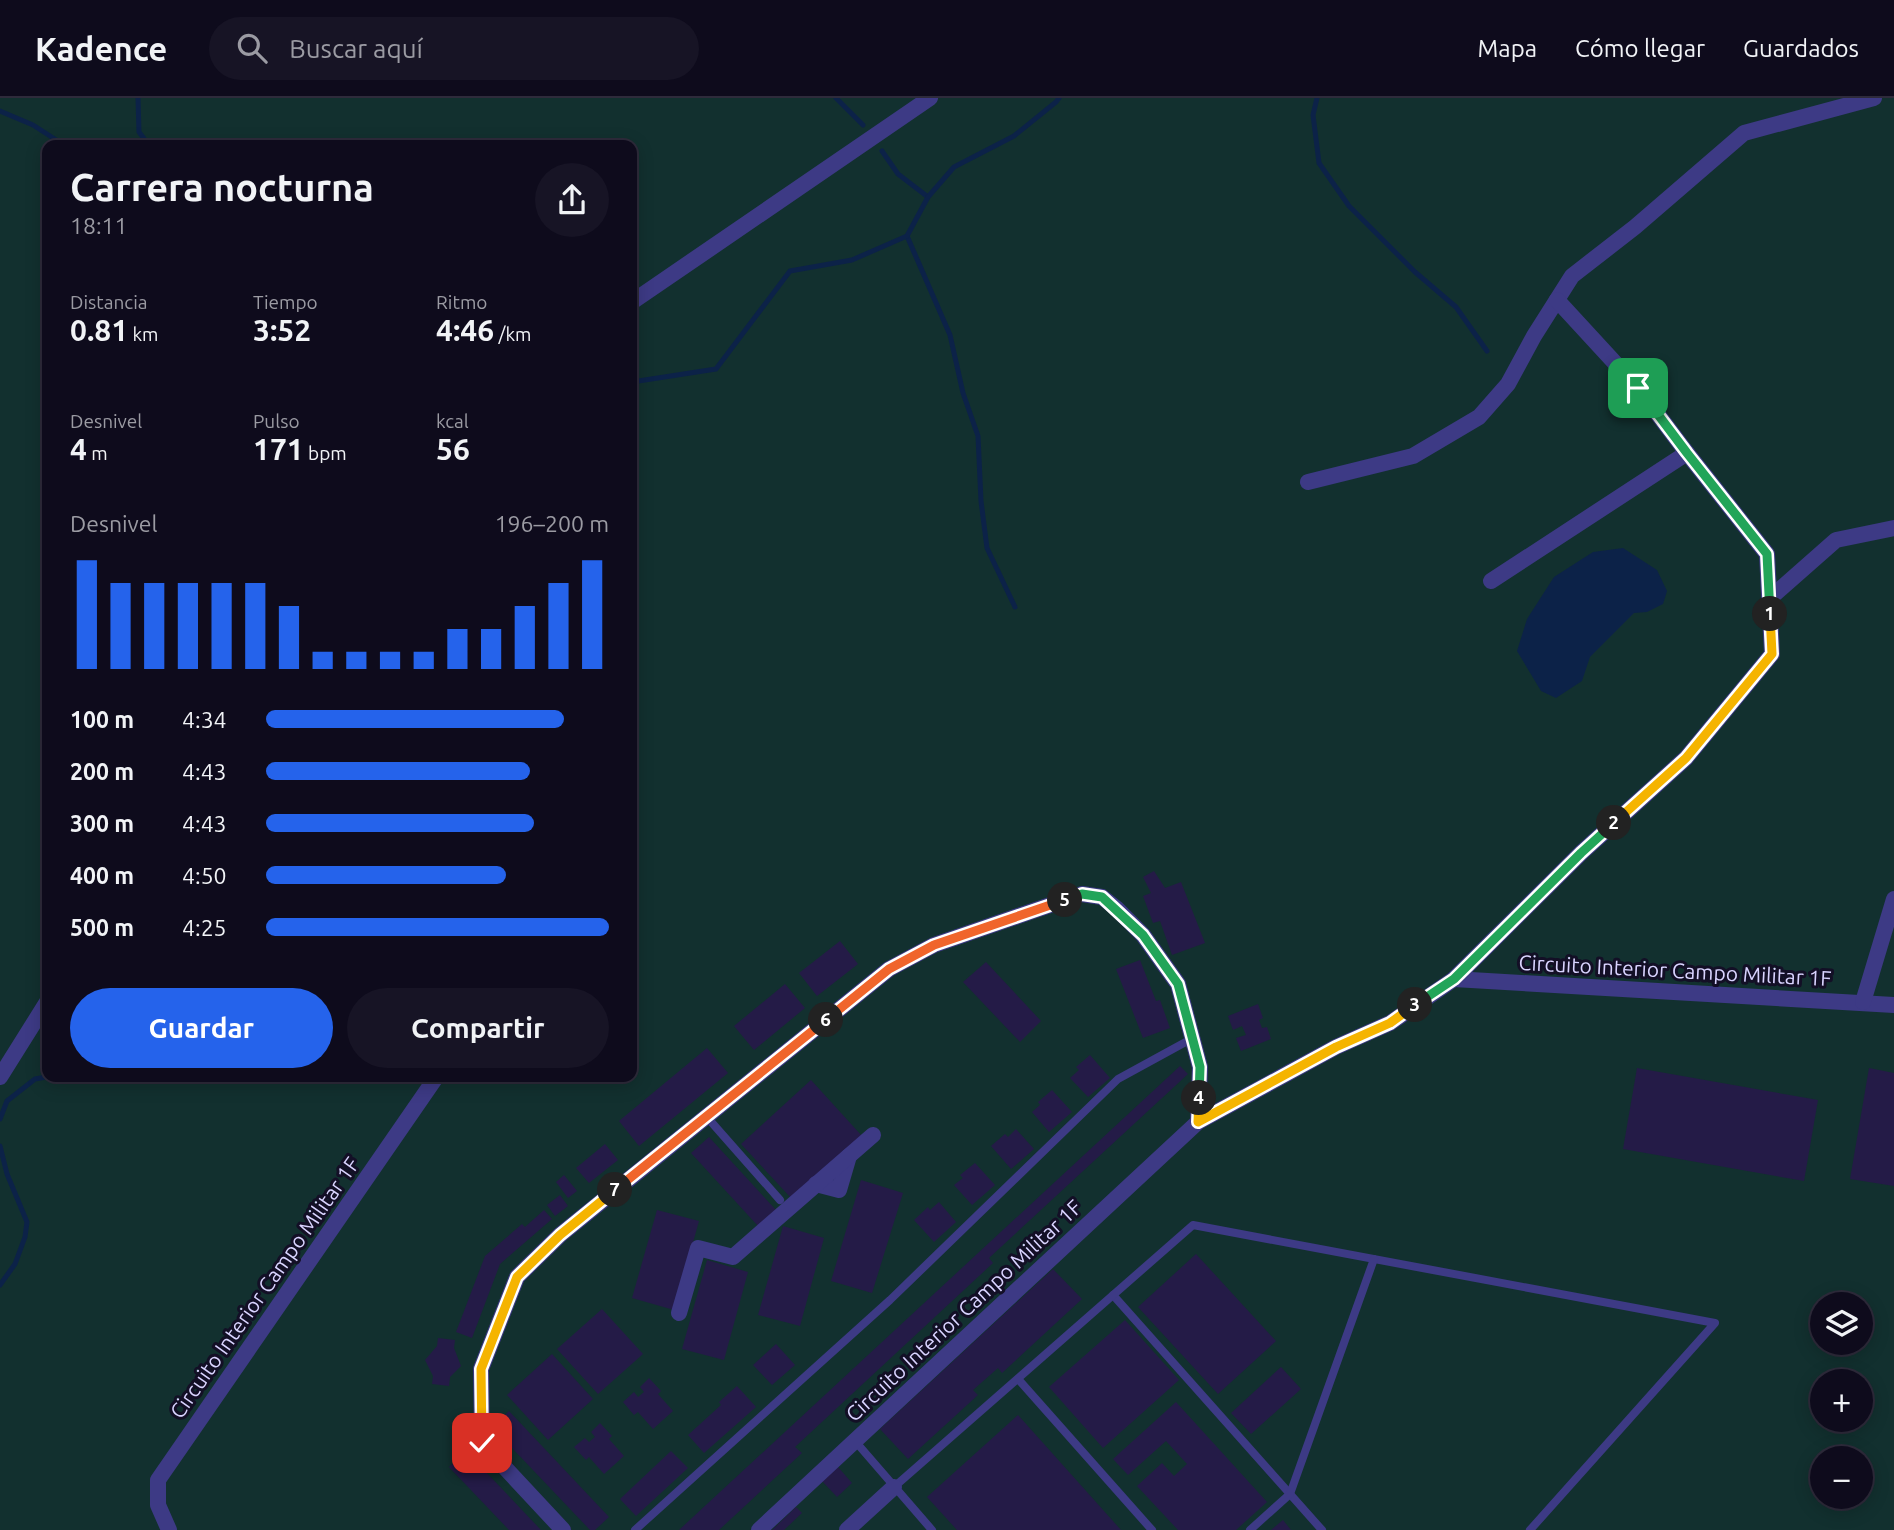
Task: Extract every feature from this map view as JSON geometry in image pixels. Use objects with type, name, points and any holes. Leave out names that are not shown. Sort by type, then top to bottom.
[{"type":"street","points":[[637,299],[930,98]]},
{"type":"street","points":[[1308,482],[1413,456],[1479,417],[1508,384],[1534,336],[1572,276],[1635,227],[1744,133],[1874,98]]},
{"type":"street","name":"Circuito Interior Campo Militar 1F","points":[[759,1530],[1198,1122],[1336,1047],[1390,1023],[1454,979],[1581,853],[1686,758],[1772,654],[1767,554],[1638,388],[1557,300]]},
{"type":"street","points":[[1491,581],[1687,453]]},
{"type":"street","points":[[1769,599],[1836,540],[1894,528]]},
{"type":"street","points":[[563,1530],[482,1443],[481,1369],[517,1277],[560,1235],[889,969],[934,945],[1082,894],[1102,897],[1143,935],[1178,984],[1200,1067],[1198,1122]]},
{"type":"street","points":[[1863,1002],[1894,899]]},
{"type":"street","name":"Circuito Interior Campo Militar 1F","points":[[1454,979],[1894,1004]]},
{"type":"street","points":[[0,1077],[42,1010]]},
{"type":"street","name":"Circuito Interior Campo Militar 1F","points":[[169,1530],[158,1505],[158,1480],[433,1082]]},
{"type":"street","points":[[680,1313],[698,1248],[733,1257],[873,1135]]},
{"type":"street","points":[[847,1530],[894,1487]]},
{"type":"lane","points":[[635,1530],[890,1300],[1118,1079],[1194,1038]]},
{"type":"lane","points":[[706,1116],[780,1200]]},
{"type":"lane","points":[[894,1487],[1193,1225],[1715,1323],[1530,1530]]},
{"type":"lane","points":[[1250,1530],[1290,1494],[1374,1259]]},
{"type":"lane","points":[[1113,1295],[1322,1530]]},
{"type":"lane","points":[[1018,1379],[1152,1530]]},
{"type":"lane","points":[[855,1441],[932,1530]]},
{"type":"green space","points":[[0,98],[1894,98],[1894,1530],[0,1530]]},
{"type":"water","points":[[1623,548],[1657,570],[1667,591],[1663,604],[1647,612],[1634,613],[1590,657],[1582,681],[1556,698],[1541,691],[1517,651],[1527,619],[1554,577],[1593,552]]},
{"type":"building","points":[[1154,871],[1165,888],[1181,882],[1205,943],[1172,955],[1160,921],[1153,923],[1143,896],[1151,893],[1143,877]]},
{"type":"building","points":[[840,941],[858,964],[817,996],[799,973]]},
{"type":"building","points":[[1140,960],[1156,1001],[1160,1000],[1170,1028],[1143,1038],[1116,969]]},
{"type":"building","points":[[986,962],[1041,1021],[1020,1042],[963,982]]},
{"type":"building","points":[[785,984],[805,1008],[754,1050],[734,1026]]},
{"type":"building","points":[[1258,1004],[1263,1018],[1259,1020],[1262,1028],[1267,1027],[1271,1039],[1241,1051],[1236,1038],[1246,1035],[1242,1026],[1233,1030],[1228,1016]]},
{"type":"building","points":[[707,1048],[728,1073],[639,1146],[619,1121]]},
{"type":"building","points":[[1090,1055],[1110,1078],[1088,1097],[1070,1078],[1079,1070],[1076,1067]]},
{"type":"building","points":[[1180,1066],[1188,1074],[989,1258],[993,1263],[795,1447],[802,1453],[719,1530],[679,1530]]},
{"type":"building","points":[[1637,1068],[1818,1100],[1804,1181],[1623,1149]]},
{"type":"building","points":[[1869,1068],[1894,1073],[1894,1186],[1850,1179]]},
{"type":"building","points":[[811,1080],[862,1136],[792,1199],[741,1144]]},
{"type":"building","points":[[1052,1090],[1072,1112],[1049,1132],[1032,1112],[1040,1105],[1038,1102]]},
{"type":"building","points":[[1016,1129],[1034,1149],[1011,1169],[991,1146],[1005,1134],[1008,1137]]},
{"type":"building","points":[[709,1137],[776,1210],[758,1226],[691,1153]]},
{"type":"building","points":[[605,1144],[618,1160],[589,1183],[576,1168]]},
{"type":"building","points":[[975,1163],[995,1185],[972,1205],[954,1185],[963,1178],[960,1175]]},
{"type":"building","points":[[564,1175],[577,1191],[568,1198],[556,1182]]},
{"type":"building","points":[[861,1180],[903,1193],[872,1293],[831,1281]]},
{"type":"building","points":[[560,1195],[568,1206],[555,1216],[547,1205]]},
{"type":"building","points":[[939,1202],[956,1222],[934,1242],[914,1220],[928,1207],[930,1210]]},
{"type":"building","points":[[544,1210],[552,1219],[500,1264],[472,1338],[456,1332],[485,1256],[522,1224],[525,1227]]},
{"type":"building","points":[[657,1210],[699,1221],[674,1310],[632,1298]]},
{"type":"building","points":[[783,1226],[824,1238],[800,1326],[758,1315]]},
{"type":"building","points":[[1196,1254],[1276,1341],[1218,1394],[1138,1307]]},
{"type":"building","points":[[707,1260],[748,1272],[724,1360],[682,1349]]},
{"type":"building","points":[[1053,1269],[1082,1299],[1002,1373],[998,1368],[973,1390],[978,1395],[908,1459],[880,1429]]},
{"type":"building","points":[[602,1309],[643,1354],[598,1394],[557,1349]]},
{"type":"building","points":[[1125,1320],[1179,1380],[1103,1448],[1049,1387]]},
{"type":"building","points":[[438,1338],[455,1340],[454,1348],[461,1366],[450,1377],[449,1386],[432,1384],[433,1376],[425,1360],[437,1346]]},
{"type":"building","points":[[776,1344],[795,1365],[772,1385],[753,1365]]},
{"type":"building","points":[[552,1354],[593,1399],[548,1440],[507,1395]]},
{"type":"building","points":[[1281,1367],[1301,1389],[1251,1434],[1231,1413]]},
{"type":"building","points":[[649,1378],[661,1391],[658,1394],[673,1411],[653,1429],[638,1412],[634,1415],[623,1402],[634,1392],[638,1397],[644,1392],[640,1387]]},
{"type":"building","points":[[737,1386],[756,1407],[704,1453],[688,1435],[721,1405],[719,1402]]},
{"type":"building","points":[[1176,1402],[1267,1502],[1236,1530],[1178,1530],[1137,1486],[1162,1463],[1174,1476],[1187,1464],[1166,1441],[1128,1475],[1113,1459]]},
{"type":"building","points":[[509,1411],[609,1517],[595,1530],[590,1530],[492,1427]]},
{"type":"building","points":[[1018,1415],[1121,1530],[957,1530],[927,1497]]},
{"type":"building","points":[[600,1423],[612,1436],[609,1439],[624,1456],[604,1474],[589,1457],[586,1460],[574,1447],[585,1438],[589,1442],[595,1437],[591,1432]]},
{"type":"building","points":[[466,1451],[541,1530],[509,1530],[449,1467]]},
{"type":"building","points":[[671,1451],[688,1468],[636,1516],[620,1499]]},
{"type":"building","points":[[838,1467],[852,1483],[837,1497],[822,1481]]},
{"type":"building","points":[[796,1507],[802,1513],[784,1530],[772,1530]]},
{"type":"building","points":[[1283,1520],[1291,1530],[1271,1530]]},
{"type":"waterway","points":[[138,98],[139,132],[145,140]]},
{"type":"waterway","points":[[836,98],[863,125]]},
{"type":"waterway","points":[[637,381],[716,369],[790,271],[852,260],[907,236],[928,197],[954,167],[1014,136],[1059,98]]},
{"type":"waterway","points":[[1317,98],[1313,115],[1319,163],[1349,206],[1415,272],[1456,307],[1487,351]]},
{"type":"waterway","points":[[0,111],[33,125],[56,140]]},
{"type":"waterway","points":[[882,151],[898,174],[928,197]]},
{"type":"waterway","points":[[907,236],[950,335],[963,393],[978,436],[981,501],[987,548],[1015,607]]},
{"type":"waterway","points":[[0,1119],[7,1101],[35,1079],[42,1078]]},
{"type":"waterway","points":[[0,1146],[7,1174],[27,1222],[25,1237],[15,1264],[0,1285]]},
{"type":"route","points":[[482,1443],[481,1369],[517,1277],[560,1235],[889,969],[934,945],[1082,894],[1102,897],[1143,935],[1178,984],[1200,1067],[1198,1122],[1336,1047],[1390,1023],[1454,979],[1581,853],[1686,758],[1772,654],[1767,554],[1638,388]]}]
